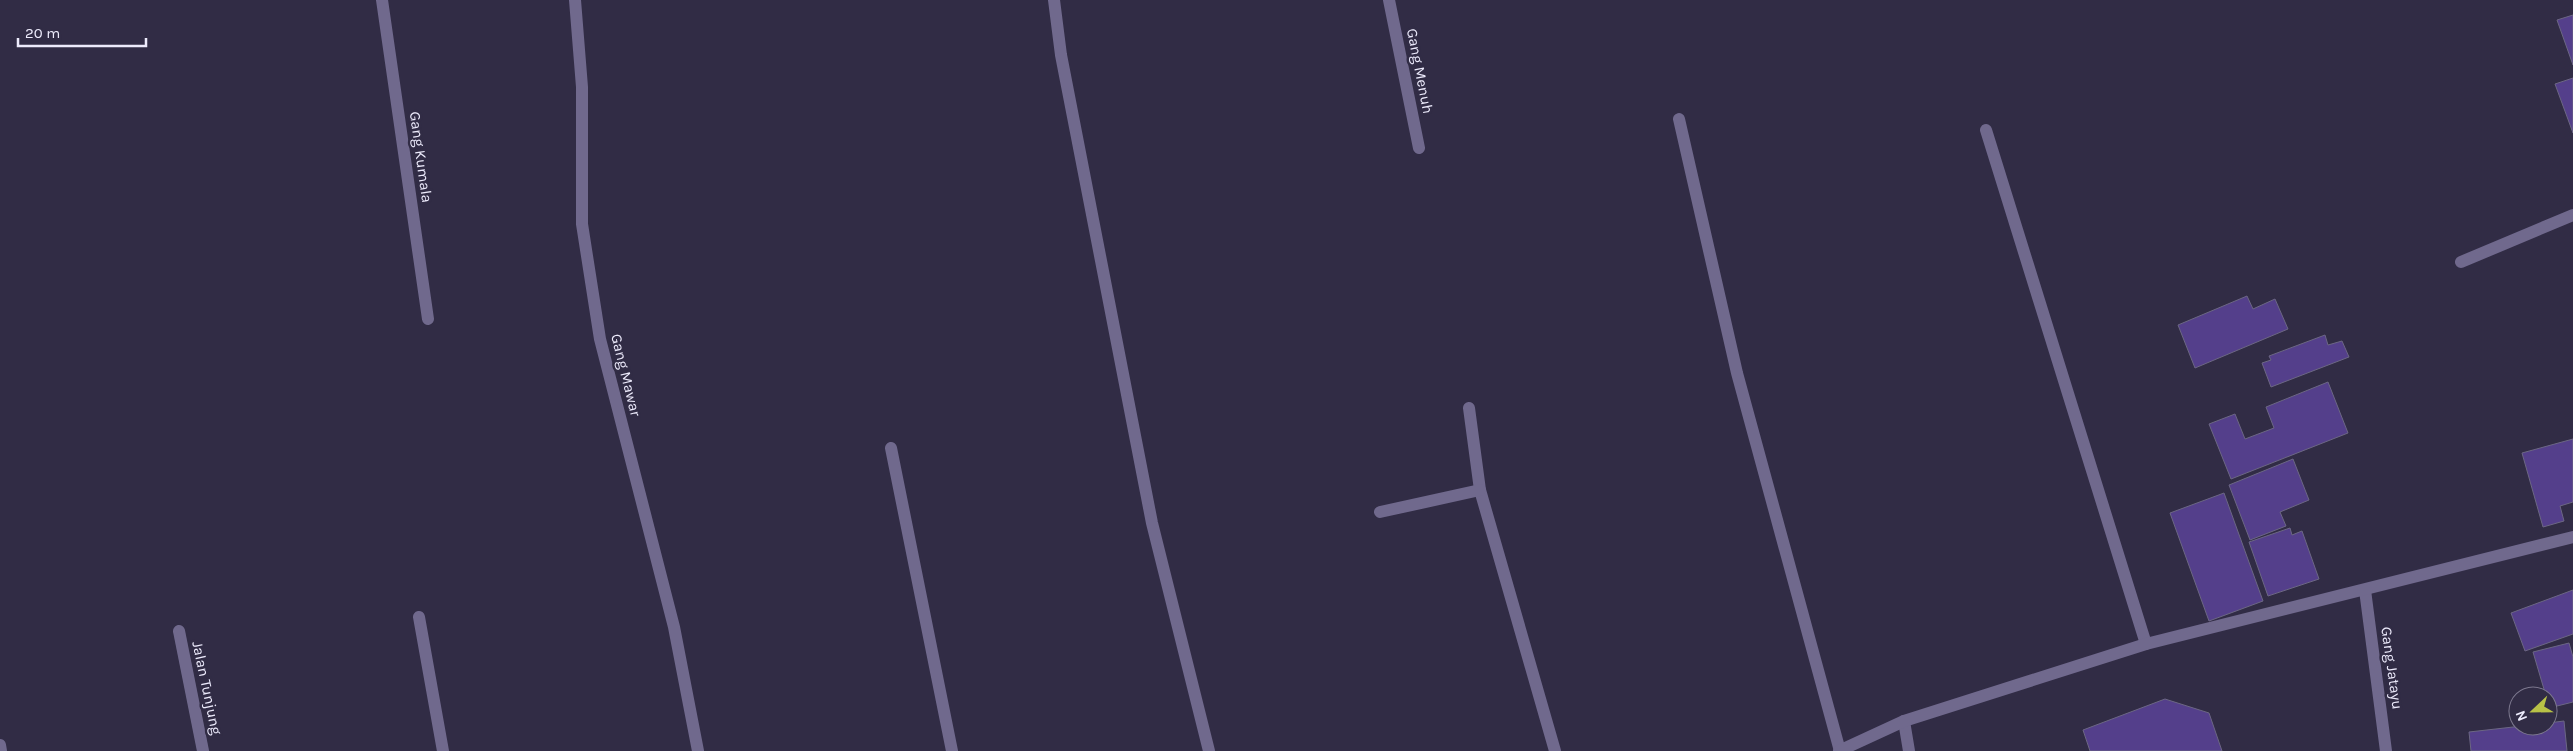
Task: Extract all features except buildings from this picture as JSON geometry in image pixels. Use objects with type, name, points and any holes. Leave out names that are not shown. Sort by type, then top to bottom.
[{"type":"street","name":"Gang Kumala","points":[[382,0],[428,319]]},
{"type":"street","name":"Gang Mawar","points":[[575,0],[582,87],[582,224],[600,340],[674,627],[698,751]]},
{"type":"street","points":[[1054,0],[1060,55],[1152,523],[1209,751]]},
{"type":"street","name":"Gang Menuh","points":[[1389,0],[1419,148]]},
{"type":"street","points":[[1679,119],[1737,373],[1839,751],[1904,721],[2146,644],[2573,537]]},
{"type":"street","points":[[1986,130],[2146,644]]},
{"type":"street","points":[[2461,262],[2573,215]]},
{"type":"street","points":[[1469,408],[1480,490],[1555,751]]},
{"type":"street","points":[[891,448],[952,751]]},
{"type":"street","points":[[1380,512],[1480,490]]},
{"type":"street","name":"Gang Jatayu","points":[[2365,590],[2386,751]]},
{"type":"street","points":[[419,617],[443,751]]},
{"type":"street","name":"Jalan Tunjung","points":[[179,631],[203,751]]},
{"type":"street","points":[[1904,721],[1909,751]]},
{"type":"street","points":[[0,745],[2,751]]}]
